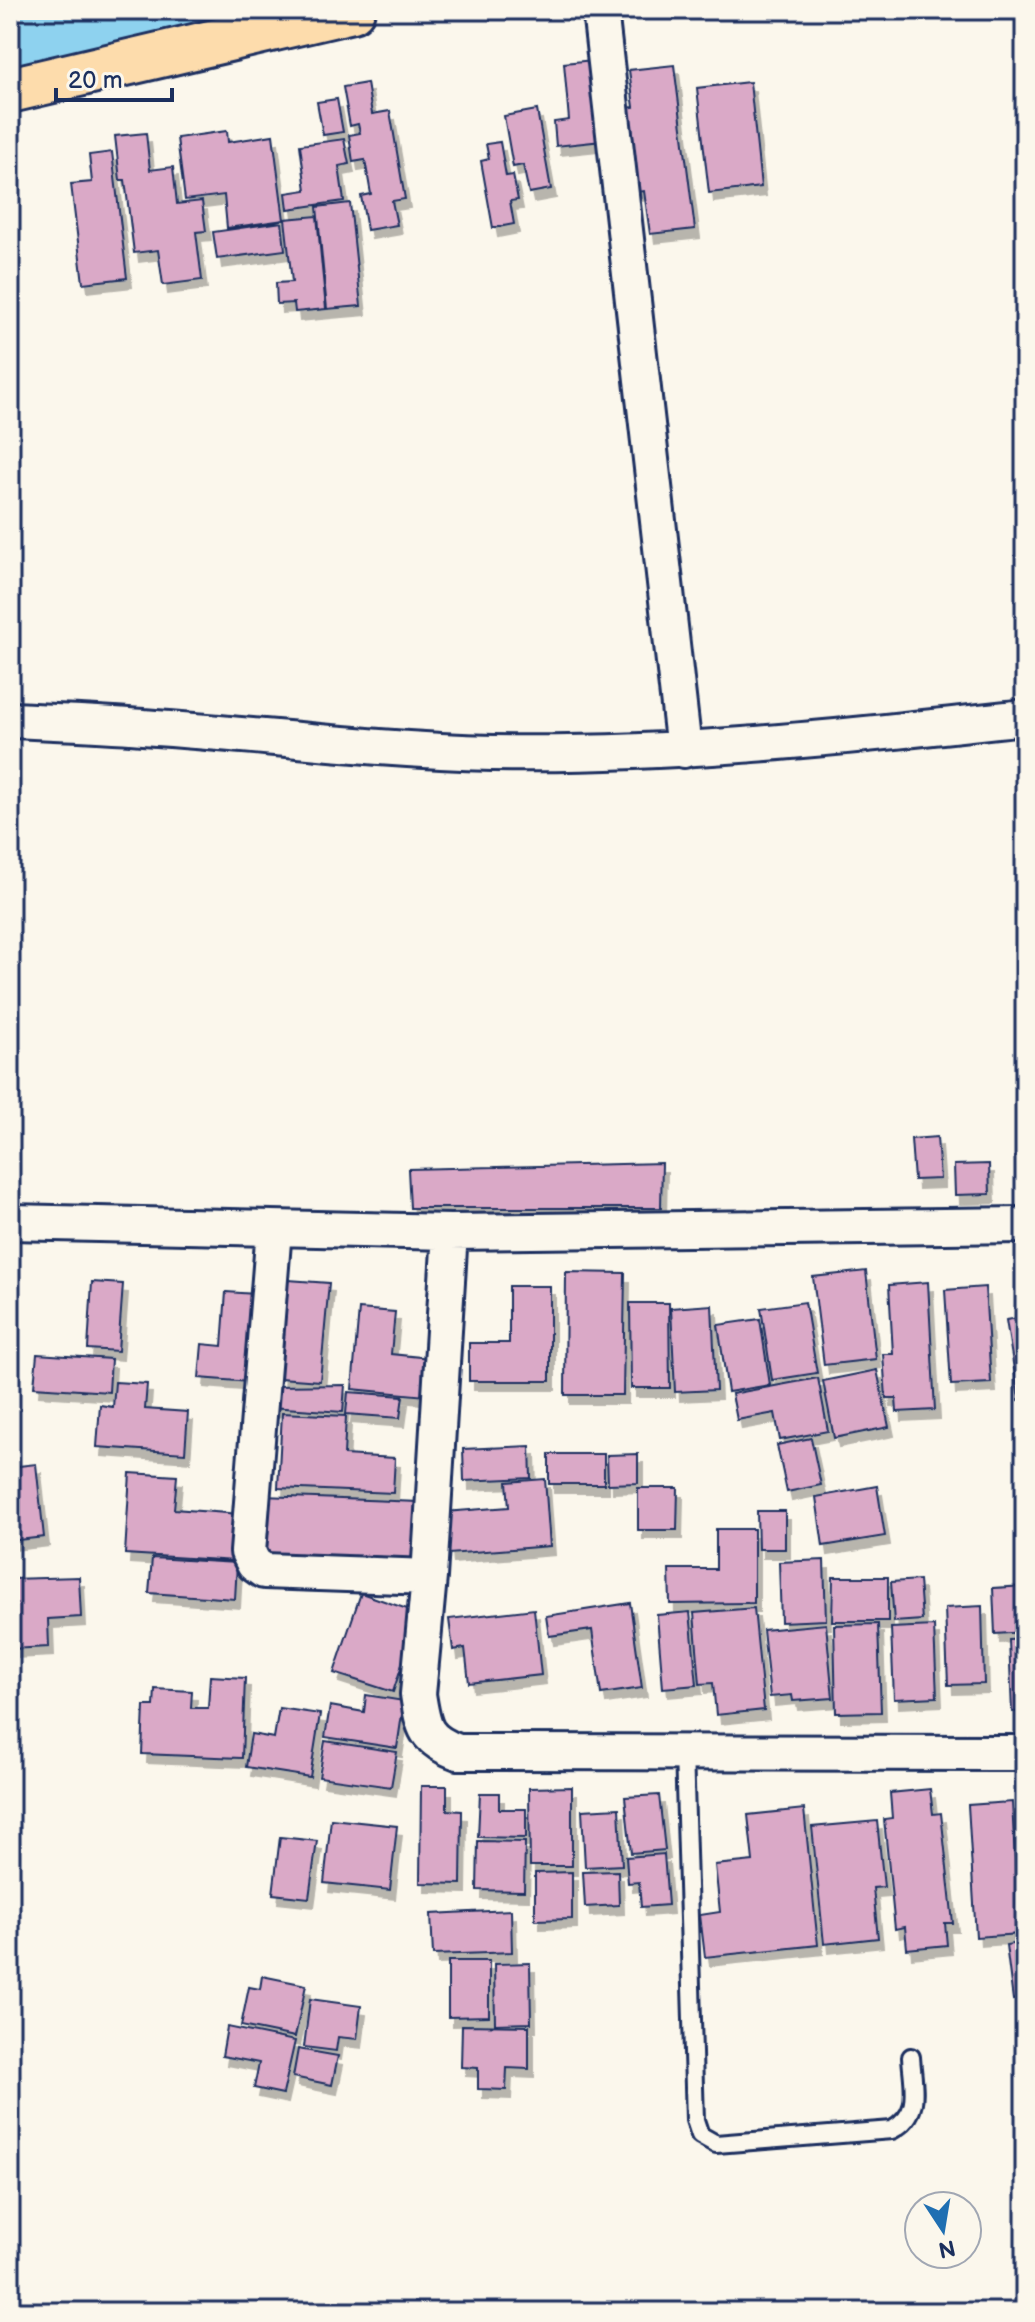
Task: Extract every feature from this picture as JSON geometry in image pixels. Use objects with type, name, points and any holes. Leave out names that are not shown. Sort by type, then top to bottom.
[{"type":"highway","points":[[10,90],[352,10]]},
{"type":"street","points":[[600,10],[684,750]]},
{"type":"street","points":[[10,720],[144,727],[336,745],[479,752],[684,750],[832,739],[1025,717]]},
{"type":"street","points":[[10,1222],[450,1232],[1025,1225]]},
{"type":"street","points":[[274,1229],[248,1552],[254,1564],[264,1571],[429,1577]]},
{"type":"street","points":[[450,1232],[429,1577],[418,1694],[421,1713],[429,1734],[437,1744],[458,1752],[1025,1753]]},
{"type":"lane","points":[[684,1751],[695,2120],[700,2135],[716,2144],[892,2130],[906,2123],[914,2108],[911,2057]]},
{"type":"building","points":[[593,60],[602,141],[556,146],[554,122],[569,120],[564,63]]},
{"type":"building","points":[[674,65],[695,229],[650,234],[644,191],[628,193],[617,109],[634,107],[629,70]]},
{"type":"building","points":[[750,82],[761,187],[709,193],[697,88]]},
{"type":"building","points":[[367,83],[372,114],[390,111],[405,199],[392,201],[397,225],[367,230],[361,196],[371,194],[365,160],[353,162],[349,135],[360,133],[358,124],[350,126],[343,87]]},
{"type":"building","points":[[337,99],[343,132],[323,135],[317,102]]},
{"type":"building","points":[[537,110],[551,189],[529,193],[523,165],[513,167],[504,116]]},
{"type":"building","points":[[227,131],[228,142],[273,135],[284,220],[227,228],[224,195],[185,200],[177,138]]},
{"type":"building","points":[[146,133],[150,170],[173,167],[177,204],[202,201],[206,231],[196,232],[202,280],[163,285],[158,250],[134,253],[125,180],[120,180],[115,136]]},
{"type":"building","points":[[344,139],[349,164],[339,166],[344,201],[288,209],[286,193],[306,190],[300,145]]},
{"type":"building","points":[[500,142],[506,176],[513,175],[518,200],[510,201],[514,224],[493,228],[481,161],[489,159],[486,144]]},
{"type":"building","points":[[112,152],[127,278],[83,283],[71,184],[92,182],[89,155]]},
{"type":"building","points":[[350,203],[361,306],[327,309],[317,207]]},
{"type":"building","points":[[317,216],[326,309],[295,312],[294,303],[277,304],[276,283],[292,282],[285,219]]},
{"type":"building","points":[[282,222],[285,250],[217,259],[213,232]]},
{"type":"building","points":[[937,1137],[940,1179],[914,1180],[911,1139]]},
{"type":"building","points":[[662,1163],[661,1208],[410,1208],[408,1169]]},
{"type":"building","points":[[989,1164],[990,1194],[955,1195],[954,1165]]},
{"type":"building","points":[[866,1271],[876,1359],[824,1365],[813,1277]]},
{"type":"building","points":[[566,1272],[625,1273],[623,1395],[565,1395]]},
{"type":"building","points":[[288,1280],[329,1283],[320,1381],[280,1378]]},
{"type":"building","points":[[92,1282],[123,1284],[118,1351],[88,1349]]},
{"type":"building","points":[[928,1282],[935,1410],[897,1412],[896,1398],[886,1398],[883,1354],[893,1354],[889,1285]]},
{"type":"building","points":[[509,1286],[550,1286],[550,1381],[469,1381],[469,1343],[509,1343]]},
{"type":"building","points":[[985,1287],[991,1383],[951,1385],[945,1290]]},
{"type":"building","points":[[226,1292],[256,1294],[249,1382],[199,1378],[202,1344],[222,1346]]},
{"type":"building","points":[[805,1302],[817,1373],[772,1380],[761,1308]]},
{"type":"building","points":[[630,1303],[669,1303],[670,1388],[631,1388]]},
{"type":"building","points":[[712,1305],[716,1390],[675,1392],[671,1308]]},
{"type":"building","points":[[359,1309],[395,1312],[391,1354],[430,1358],[426,1396],[352,1389]]},
{"type":"building","points":[[1025,1317],[1025,1399],[1019,1400],[1006,1320]]},
{"type":"building","points":[[10,1319],[14,1319],[13,1400],[10,1400]]},
{"type":"building","points":[[760,1319],[770,1385],[728,1392],[718,1325]]},
{"type":"building","points":[[37,1354],[111,1359],[109,1392],[34,1387]]},
{"type":"building","points":[[877,1370],[889,1427],[834,1438],[823,1381]]},
{"type":"building","points":[[818,1378],[828,1431],[780,1440],[775,1413],[737,1420],[732,1394]]},
{"type":"building","points":[[115,1382],[147,1384],[145,1409],[188,1412],[185,1453],[97,1447],[100,1405],[113,1407]]},
{"type":"building","points":[[345,1385],[343,1412],[270,1407],[275,1386]]},
{"type":"building","points":[[348,1392],[403,1396],[400,1418],[346,1414]]},
{"type":"building","points":[[282,1413],[346,1416],[344,1455],[395,1458],[393,1493],[278,1488]]},
{"type":"building","points":[[811,1438],[821,1485],[787,1492],[777,1445]]},
{"type":"building","points":[[530,1446],[531,1478],[464,1481],[463,1449]]},
{"type":"building","points":[[549,1454],[604,1454],[604,1484],[549,1484]]},
{"type":"building","points":[[638,1454],[638,1483],[608,1484],[607,1455]]},
{"type":"building","points":[[36,1464],[44,1537],[10,1541],[10,1467]]},
{"type":"building","points":[[130,1473],[177,1476],[174,1509],[240,1514],[236,1561],[125,1554]]},
{"type":"building","points":[[545,1479],[550,1546],[449,1554],[445,1512],[509,1507],[507,1482]]},
{"type":"building","points":[[877,1486],[885,1536],[823,1546],[816,1497]]},
{"type":"building","points":[[638,1488],[678,1488],[677,1530],[638,1530]]},
{"type":"building","points":[[263,1496],[419,1502],[418,1560],[266,1554]]},
{"type":"building","points":[[757,1511],[785,1511],[785,1549],[758,1549]]},
{"type":"building","points":[[716,1529],[754,1529],[754,1603],[670,1604],[669,1569],[716,1569]]},
{"type":"building","points":[[152,1558],[237,1563],[235,1599],[149,1593]]},
{"type":"building","points":[[824,1560],[826,1620],[781,1622],[779,1562]]},
{"type":"building","points":[[79,1577],[81,1617],[48,1619],[49,1647],[10,1649],[10,1579]]},
{"type":"building","points":[[833,1577],[888,1577],[888,1621],[832,1621]]},
{"type":"building","points":[[919,1580],[922,1620],[894,1622],[891,1582]]},
{"type":"building","points":[[1025,1586],[1025,1632],[995,1634],[993,1588]]},
{"type":"building","points":[[361,1593],[419,1613],[393,1692],[334,1673]]},
{"type":"building","points":[[630,1603],[642,1688],[601,1694],[592,1630],[549,1636],[546,1616]]},
{"type":"building","points":[[982,1606],[984,1684],[948,1685],[945,1608]]},
{"type":"building","points":[[754,1608],[764,1710],[716,1715],[713,1683],[700,1684],[694,1613]]},
{"type":"building","points":[[534,1609],[541,1675],[469,1683],[465,1648],[453,1650],[449,1619]]},
{"type":"building","points":[[690,1612],[697,1685],[663,1688],[657,1615]]},
{"type":"building","points":[[826,1624],[833,1698],[793,1701],[792,1695],[770,1697],[763,1630]]},
{"type":"building","points":[[878,1624],[881,1712],[836,1713],[834,1625]]},
{"type":"building","points":[[934,1626],[937,1697],[894,1699],[891,1628]]},
{"type":"building","points":[[1025,1639],[1025,1711],[1012,1712],[1009,1640]]},
{"type":"building","points":[[210,1676],[245,1678],[242,1758],[142,1754],[144,1706],[154,1706],[155,1689],[192,1691],[191,1708],[208,1708]]},
{"type":"building","points":[[366,1695],[404,1701],[397,1748],[325,1737],[330,1706],[364,1712]]},
{"type":"building","points":[[279,1708],[320,1714],[310,1777],[246,1767],[251,1734],[274,1738]]},
{"type":"building","points":[[325,1741],[397,1752],[391,1787],[319,1777]]},
{"type":"building","points":[[421,1786],[447,1786],[447,1810],[462,1811],[461,1884],[420,1883]]},
{"type":"building","points":[[572,1787],[572,1866],[530,1866],[529,1788]]},
{"type":"building","points":[[930,1789],[933,1814],[941,1813],[953,1923],[945,1923],[947,1945],[907,1949],[905,1927],[895,1929],[884,1819],[892,1818],[890,1793]]},
{"type":"building","points":[[480,1793],[499,1793],[499,1809],[526,1809],[526,1838],[478,1837]]},
{"type":"building","points":[[659,1795],[665,1850],[631,1853],[625,1797]]},
{"type":"building","points":[[1012,1802],[1019,1934],[976,1937],[968,1805]]},
{"type":"building","points":[[619,1808],[622,1865],[585,1867],[582,1810]]},
{"type":"building","points":[[804,1809],[818,1945],[705,1957],[700,1915],[720,1912],[715,1865],[753,1861],[748,1815]]},
{"type":"building","points":[[331,1819],[397,1826],[390,1890],[324,1883]]},
{"type":"building","points":[[877,1821],[884,1887],[873,1888],[878,1938],[824,1944],[812,1827]]},
{"type":"building","points":[[280,1837],[317,1841],[309,1898],[273,1894]]},
{"type":"building","points":[[478,1841],[525,1842],[524,1891],[477,1890]]},
{"type":"building","points":[[664,1854],[668,1905],[641,1907],[639,1882],[628,1883],[626,1857]]},
{"type":"building","points":[[618,1871],[619,1905],[585,1907],[583,1872]]},
{"type":"building","points":[[1025,1871],[1025,1931],[1024,1931],[1019,1872]]},
{"type":"building","points":[[572,1872],[572,1919],[535,1920],[535,1873]]},
{"type":"building","points":[[511,1910],[512,1952],[433,1955],[431,1914]]},
{"type":"building","points":[[1025,1942],[1025,1998],[1013,2000],[1006,1945]]},
{"type":"building","points":[[448,1961],[489,1961],[489,2016],[448,2017]]},
{"type":"building","points":[[530,1963],[531,2023],[495,2024],[494,1964]]},
{"type":"building","points":[[262,1976],[306,1985],[295,2037],[241,2026],[249,1987],[260,1989]]},
{"type":"building","points":[[310,1999],[361,2006],[357,2039],[338,2037],[336,2051],[304,2047]]},
{"type":"building","points":[[462,2025],[529,2026],[529,2069],[507,2068],[506,2090],[478,2089],[478,2068],[461,2067]]},
{"type":"building","points":[[227,2027],[295,2041],[283,2094],[254,2088],[259,2063],[222,2056]]},
{"type":"building","points":[[298,2049],[338,2056],[332,2085],[293,2077]]},
{"type":"waterway","points":[[10,48],[172,10]]}]
